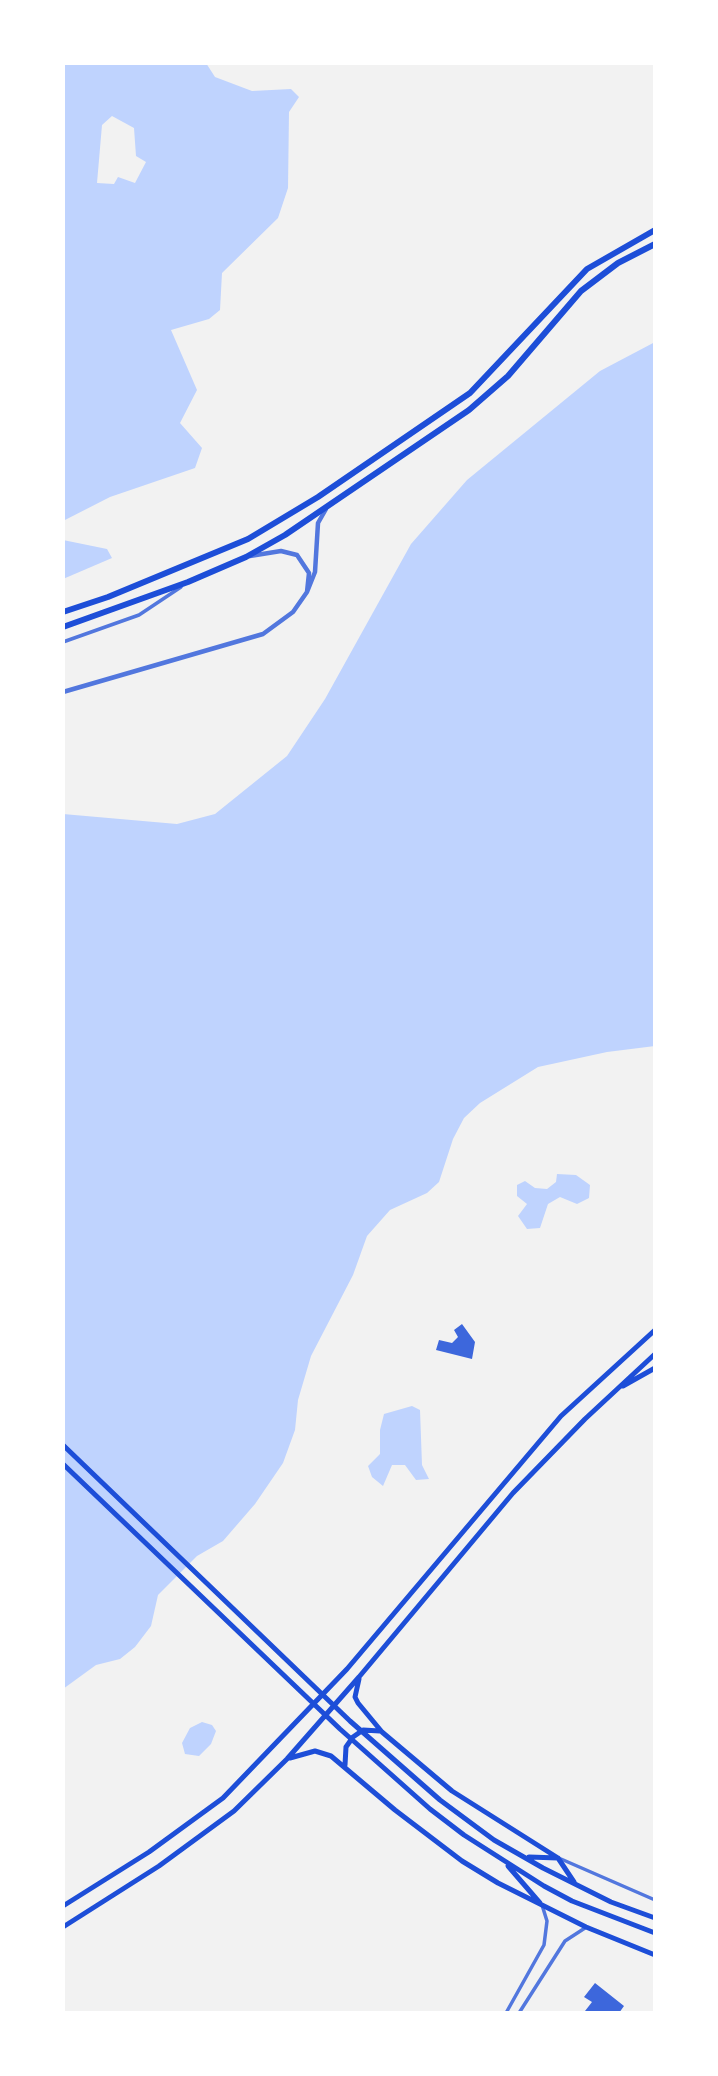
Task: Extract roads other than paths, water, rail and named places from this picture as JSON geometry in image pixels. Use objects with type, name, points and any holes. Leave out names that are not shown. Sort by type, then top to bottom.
[{"type":"main road","points":[[63,612],[108,597],[248,539],[318,497],[470,393],[587,269],[655,229]]},
{"type":"main road","points":[[63,627],[188,582],[246,557],[330,504],[469,410],[508,376],[588,285],[618,263],[655,244]]},
{"type":"main road","points":[[63,1906],[149,1852],[223,1798],[275,1747],[383,1626],[561,1416],[655,1330]]},
{"type":"main road","points":[[63,1927],[159,1866],[234,1811],[287,1759],[359,1677],[513,1493],[655,1354]]},
{"type":"main road","points":[[615,1391],[655,1368]]},
{"type":"main road","points":[[63,1445],[350,1721],[440,1800],[522,1856],[576,1885],[655,1918]]},
{"type":"main road","points":[[63,1464],[340,1730],[430,1810],[500,1859],[572,1900],[655,1933]]},
{"type":"main road","points":[[383,1626],[395,1635]]},
{"type":"main road","points":[[359,1677],[355,1697],[382,1732],[452,1791],[558,1858],[576,1885]]},
{"type":"main road","points":[[345,1765],[346,1747],[353,1737],[363,1730],[382,1732]]},
{"type":"main road","points":[[287,1759],[300,1752],[315,1751],[345,1765],[395,1810],[462,1861],[586,1927],[654,1953]]},
{"type":"main road","points":[[522,1856],[558,1858]]},
{"type":"main road","points":[[500,1859],[542,1905]]},
{"type":"street","points":[[63,692],[263,634],[293,612],[307,592],[315,572],[318,523],[330,504]]},
{"type":"street","points":[[246,557],[281,551],[297,555],[309,573],[307,592]]},
{"type":"street","points":[[63,642],[139,615],[188,582]]},
{"type":"street","points":[[558,1858],[655,1900]]},
{"type":"street","points":[[506,2013],[544,1945],[547,1921],[542,1905]]},
{"type":"street","points":[[519,2013],[565,1941],[586,1927]]},
{"type":"water","points":[[63,63],[206,63],[215,77],[252,91],[291,89],[299,97],[289,112],[288,188],[278,218],[222,273],[220,310],[209,319],[171,330],[197,390],[180,423],[202,448],[195,468],[110,497],[63,521]],"holes":[[[112,116],[134,128],[136,156],[146,162],[135,183],[118,177],[114,184],[97,183],[102,125]]]},
{"type":"water","points":[[655,342],[655,1046],[607,1052],[538,1067],[480,1103],[464,1118],[453,1139],[439,1182],[427,1193],[390,1210],[367,1236],[353,1275],[311,1356],[298,1400],[295,1430],[283,1463],[255,1504],[223,1541],[197,1556],[158,1595],[151,1626],[135,1647],[120,1659],[96,1665],[63,1689],[63,814],[177,824],[215,814],[287,756],[325,699],[411,544],[467,480],[600,371]]},
{"type":"water","points":[[63,540],[107,549],[112,558],[63,579]]},
{"type":"water","points":[[557,1174],[576,1175],[590,1185],[589,1198],[577,1204],[560,1197],[548,1204],[540,1228],[527,1229],[518,1216],[527,1204],[517,1196],[517,1185],[525,1181],[535,1188],[547,1189],[556,1182]]},
{"type":"water","points":[[412,1406],[420,1410],[422,1465],[429,1479],[416,1480],[405,1465],[392,1465],[383,1486],[372,1477],[368,1466],[380,1454],[380,1430],[384,1414]]},
{"type":"water","points":[[202,1722],[212,1725],[216,1731],[211,1744],[199,1756],[185,1754],[182,1743],[190,1728]]}]
